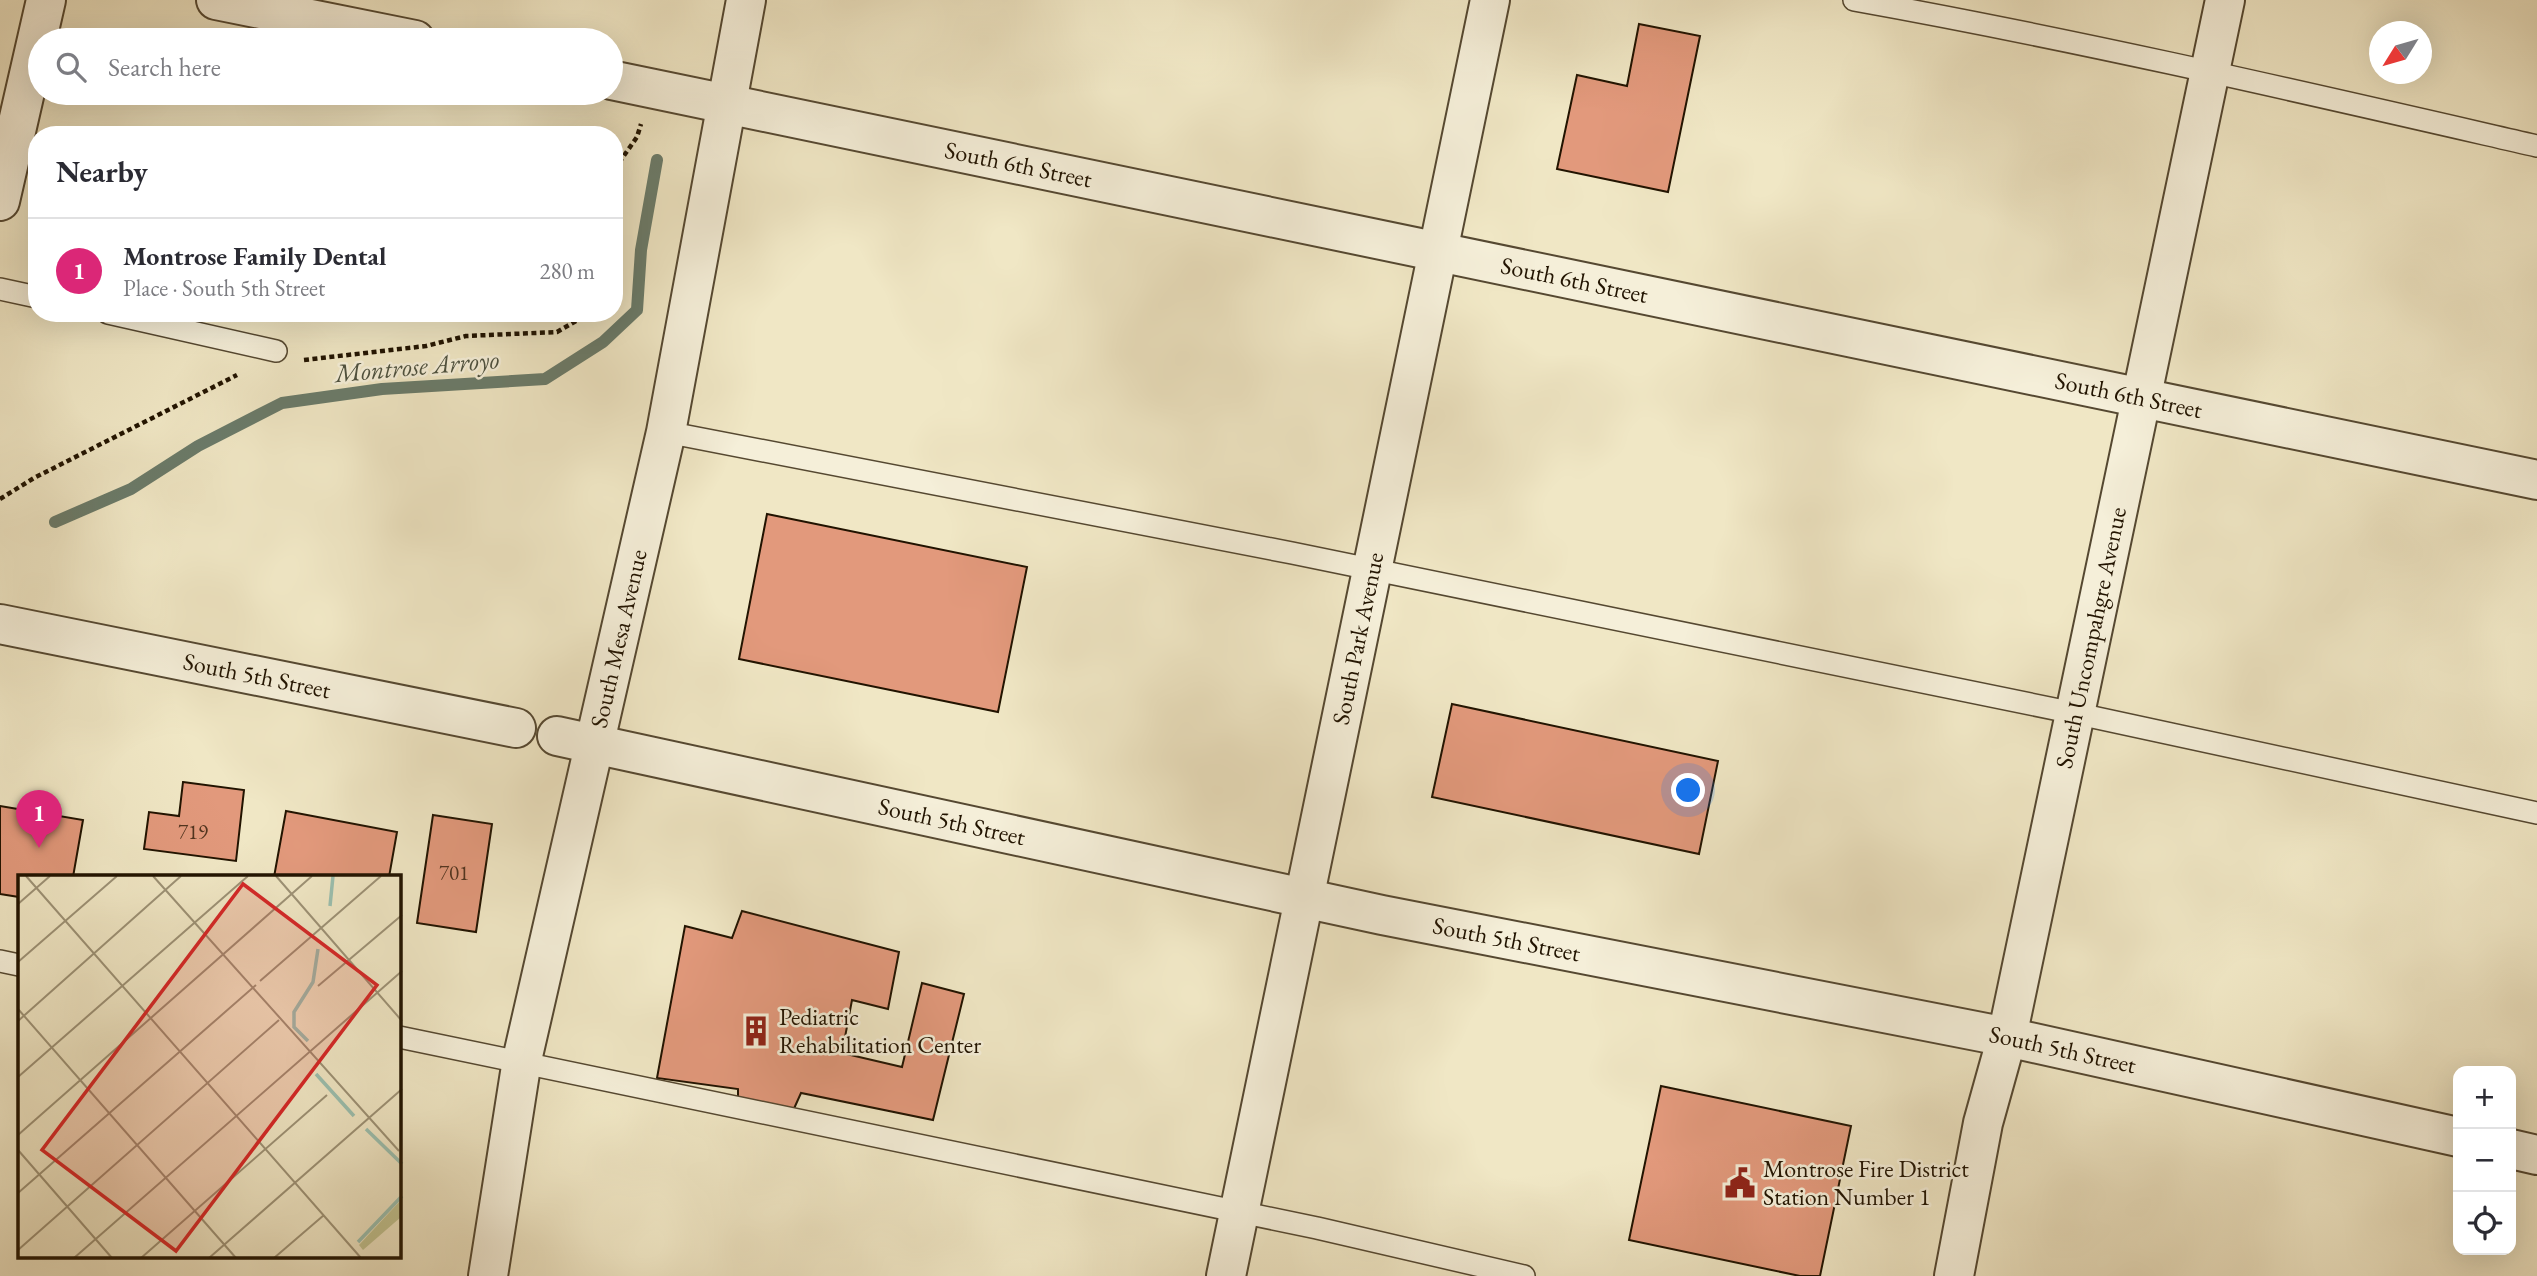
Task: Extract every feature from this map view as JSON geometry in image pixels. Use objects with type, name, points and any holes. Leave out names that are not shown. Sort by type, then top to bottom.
[{"type":"street","points":[[40,28],[46,0]]},
{"type":"street","points":[[216,0],[355,28]]},
{"type":"street","name":"South Mesa Avenue","points":[[488,1276],[522,1060],[666,432],[746,0]]},
{"type":"street","name":"South Park Avenue","points":[[1226,1276],[1490,0]]},
{"type":"street","name":"South Uncompahgre Avenue","points":[[1954,1276],[1983,1123],[2007,1037],[2139,398],[2225,0]]},
{"type":"street","points":[[0,201],[28,79]]},
{"type":"street","name":"South 6th Street","points":[[623,82],[2537,480]]},
{"type":"street","name":"South 5th Street","points":[[0,624],[516,728]]},
{"type":"street","name":"South 5th Street","points":[[557,736],[1382,915],[2007,1037],[2453,1136]]},
{"type":"street","points":[[2516,1150],[2537,1155]]},
{"type":"lane","points":[[1854,0],[1980,22],[2211,71],[2537,146]]},
{"type":"lane","points":[[0,289],[28,295]]},
{"type":"lane","points":[[145,322],[285,356]]},
{"type":"lane","points":[[666,432],[1372,570],[2074,713],[2537,813]]},
{"type":"lane","points":[[0,961],[18,965]]},
{"type":"lane","points":[[401,1037],[522,1060],[1239,1212],[1524,1276]]},
{"type":"path","points":[[285,356],[317,357],[426,346],[466,336],[557,332],[574,322]]},
{"type":"path","points":[[0,499],[34,478],[233,376],[245,373]]},
{"type":"building","points":[[1639,24],[1700,36],[1668,192],[1557,169],[1577,75],[1627,86]]},
{"type":"building","points":[[767,514],[1027,567],[998,712],[739,659]]},
{"type":"building","points":[[1452,704],[1718,761],[1699,854],[1432,797]]},
{"type":"building","points":[[183,782],[244,790],[236,861],[144,849],[149,812],[179,816]]},
{"type":"building","points":[[0,806],[83,820],[73,875],[18,875],[18,897],[0,894]]},
{"type":"building","points":[[286,811],[397,832],[389,875],[274,875]]},
{"type":"building","points":[[433,815],[492,824],[476,932],[417,923]]},
{"type":"building","name":"Pediatric Rehabilitation Center","points":[[742,911],[899,952],[888,1009],[852,1000],[842,1053],[902,1067],[922,983],[964,994],[933,1120],[801,1093],[792,1113],[738,1100],[738,1089],[657,1078],[685,926],[732,938]]},
{"type":"building","name":"Montrose Fire District Station Number 1","points":[[1661,1086],[1851,1126],[1820,1276],[1800,1276],[1629,1240]]},
{"type":"waterway","name":"Montrose Arroyo","points":[[55,522],[131,489],[198,446],[282,403],[382,389],[545,379],[603,342],[637,310],[641,250],[657,160]]},
{"type":"place","name":"Montrose Family Dental","points":[[39,848]]},
{"type":"place","name":"Pediatric Rehabilitation Center","points":[[756,1031]]},
{"type":"place","name":"Montrose Fire District Station Number 1","points":[[1740,1183]]}]
